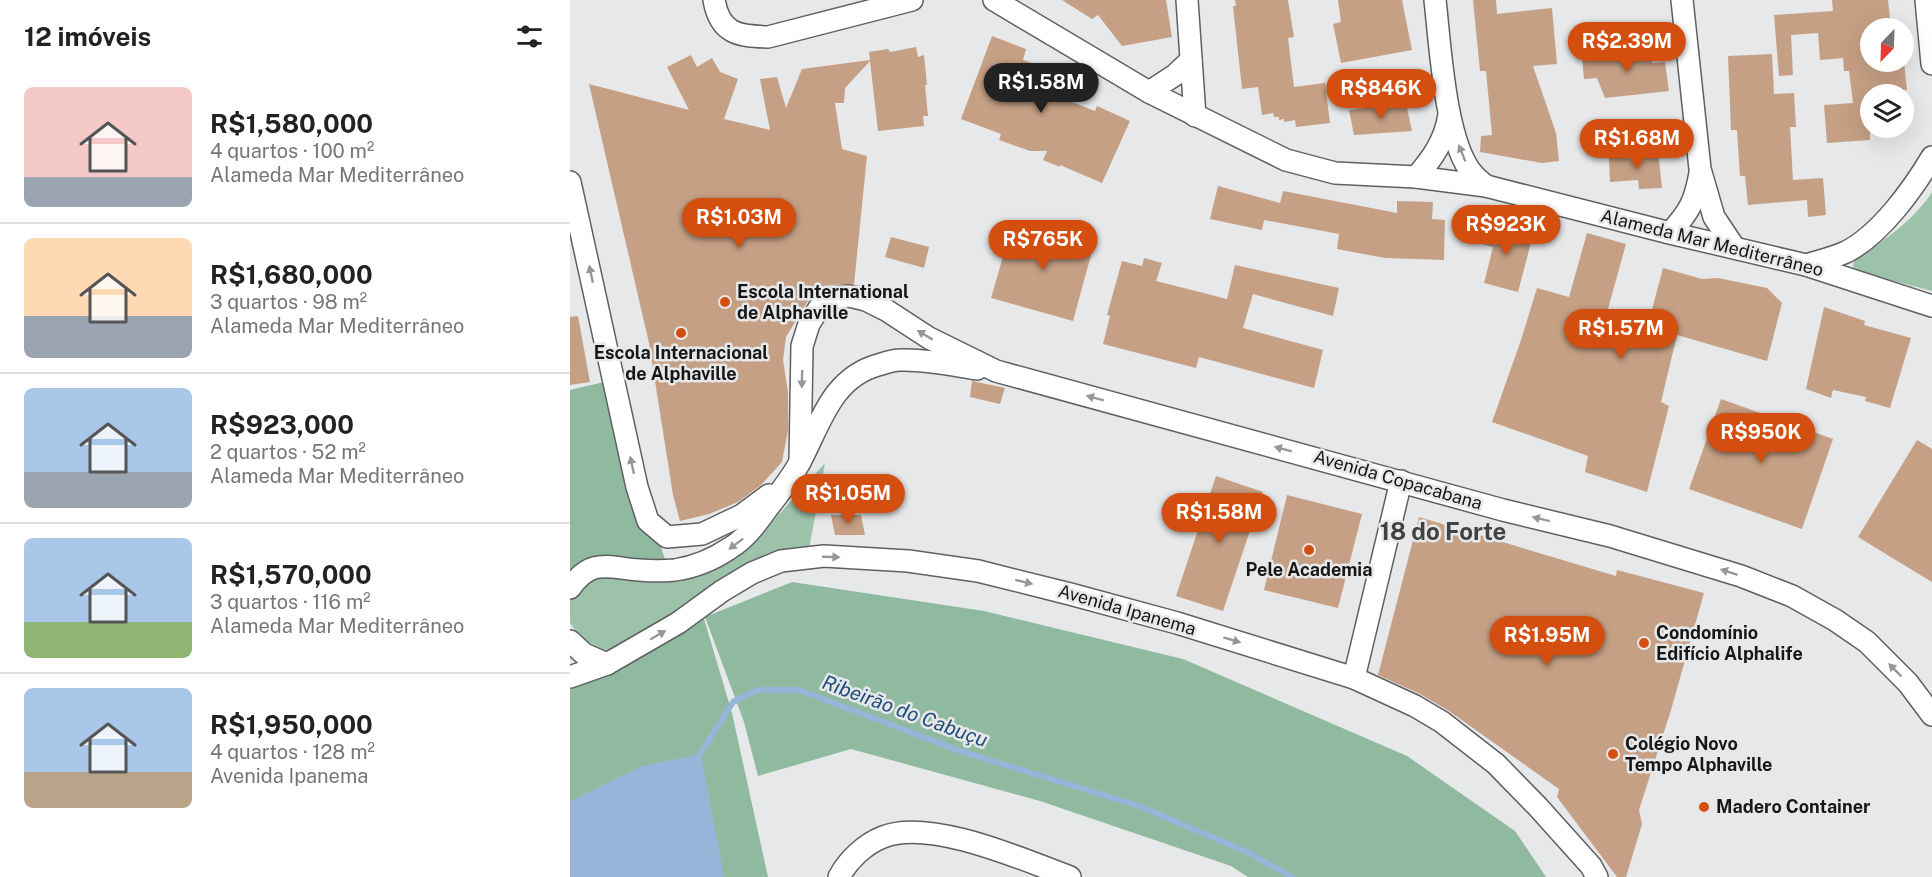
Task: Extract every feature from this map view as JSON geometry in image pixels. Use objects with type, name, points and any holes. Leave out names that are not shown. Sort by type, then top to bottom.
[{"type":"street","points":[[714,0],[718,16],[729,30],[744,36],[768,37],[912,0]]},
{"type":"street","name":"Alameda Mar Mediterrâneo","points":[[994,0],[1149,92],[1286,160],[1335,173],[1416,177],[1486,186],[1806,265],[1932,306]]},
{"type":"street","points":[[1187,0],[1195,116]]},
{"type":"street","points":[[1435,0],[1449,114],[1465,161],[1486,186]]},
{"type":"street","points":[[1682,0],[1700,169],[1714,217],[1734,247]]},
{"type":"street","points":[[1926,0],[1932,64]]},
{"type":"street","points":[[1149,92],[1175,75],[1191,60]]},
{"type":"street","points":[[1416,177],[1443,139],[1449,114]]},
{"type":"street","points":[[1806,265],[1847,251],[1873,232],[1892,214],[1911,190],[1932,157]]},
{"type":"street","points":[[1670,233],[1682,220],[1696,196],[1700,169]]},
{"type":"street","points":[[570,182],[637,487],[648,521],[667,537],[702,534],[741,515],[787,483]]},
{"type":"street","name":"Avenida Copacabana","points":[[800,462],[802,346],[809,324],[819,308],[831,298],[849,296],[866,300],[929,338],[996,371]]},
{"type":"street","name":"Avenida Copacabana","points":[[570,588],[583,574],[595,568],[608,565],[639,570],[674,570],[704,563],[731,548],[747,535],[787,483],[800,462],[830,400],[847,380],[868,368],[898,360],[925,360],[996,371],[1691,560],[1792,596],[1835,620],[1867,642],[1908,683],[1932,715]]},
{"type":"street","points":[[1354,678],[1401,481]]},
{"type":"street","name":"Avenida Ipanema","points":[[570,677],[607,664],[678,623],[722,591],[752,573],[781,561],[824,556],[908,561],[978,571],[1177,623],[1354,678],[1415,706],[1442,722],[1496,764],[1591,866],[1597,877]]},
{"type":"street","points":[[570,641],[584,654],[607,664]]},
{"type":"street","points":[[839,877],[845,866],[883,837],[922,832],[954,838],[1005,853],[1070,877]]},
{"type":"green space","points":[[1932,192],[1932,291],[1855,271],[1854,261],[1906,222]]},
{"type":"green space","points":[[604,382],[666,562],[570,575],[570,390]]},
{"type":"green space","points":[[825,463],[809,549],[685,605],[620,649],[604,650],[582,639],[570,623],[570,597],[594,575],[627,574],[746,544],[773,521]]},
{"type":"green space","points":[[792,582],[984,611],[1183,659],[1407,756],[1515,831],[1546,877],[1248,877],[1231,866],[1040,801],[851,749],[758,776],[744,722],[705,617]]},
{"type":"green space","points":[[702,612],[732,713],[768,877],[570,877],[570,688]]},
{"type":"water","points":[[701,754],[724,877],[570,877],[570,801],[642,766]]},
{"type":"building","points":[[1062,0],[1166,0],[1172,37],[1122,46],[1098,15],[1092,19]]},
{"type":"building","points":[[1235,0],[1288,0],[1294,37],[1288,38],[1294,87],[1325,83],[1330,123],[1296,127],[1295,120],[1284,122],[1284,119],[1279,120],[1279,117],[1274,117],[1273,113],[1262,115],[1258,87],[1242,89],[1233,6],[1236,6]]},
{"type":"building","points":[[1338,0],[1402,0],[1412,50],[1341,63],[1333,24],[1341,22]]},
{"type":"building","points":[[1473,0],[1496,0],[1497,14],[1552,8],[1557,64],[1533,66],[1556,133],[1559,161],[1542,163],[1480,152],[1481,136],[1492,135],[1486,71],[1480,71]]},
{"type":"building","points":[[1832,0],[1888,0],[1890,18],[1860,18],[1860,72],[1905,72],[1906,84],[1860,84],[1860,138],[1870,138],[1870,140],[1827,143],[1824,105],[1853,103],[1849,71],[1844,71],[1843,58],[1820,60],[1818,33],[1791,35],[1793,75],[1779,76],[1774,15],[1833,11]]},
{"type":"building","points":[[992,36],[1026,49],[1023,60],[1057,72],[1049,93],[1095,111],[1097,106],[1130,121],[1102,183],[1043,160],[1047,151],[1030,151],[999,140],[1001,134],[961,119]]},
{"type":"building","name":"Escola International de Alphaville","points":[[916,47],[918,57],[924,55],[928,116],[923,116],[924,126],[878,131],[870,61],[845,88],[844,103],[835,103],[842,149],[867,156],[854,284],[830,285],[823,288],[808,301],[786,337],[783,360],[788,392],[788,430],[782,462],[761,485],[738,502],[709,514],[680,521],[673,495],[649,343],[589,84],[689,110],[667,67],[691,55],[697,67],[712,58],[720,72],[738,79],[724,119],[770,130],[760,79],[777,77],[786,108],[802,69],[870,60],[869,52],[888,49],[890,52]]},
{"type":"building","points":[[1651,48],[1652,63],[1665,62],[1669,91],[1605,98],[1597,78],[1584,79],[1582,59],[1604,57],[1604,53]]},
{"type":"building","points":[[1772,54],[1774,94],[1794,93],[1796,127],[1790,127],[1793,180],[1823,178],[1826,215],[1808,217],[1807,200],[1748,205],[1745,176],[1740,176],[1737,130],[1731,130],[1728,56]]},
{"type":"building","points":[[1406,103],[1412,131],[1354,135],[1349,110]]},
{"type":"building","points":[[1658,151],[1662,188],[1639,189],[1638,180],[1610,182],[1609,158]]},
{"type":"building","points":[[1218,186],[1280,203],[1283,191],[1397,213],[1397,201],[1433,202],[1432,219],[1445,220],[1444,260],[1385,258],[1337,249],[1339,234],[1264,220],[1262,230],[1210,219]]},
{"type":"building","points":[[1013,222],[1094,244],[1073,321],[991,298]]},
{"type":"building","points":[[1484,223],[1533,235],[1518,292],[1484,283],[1493,247],[1479,243]]},
{"type":"building","points":[[1587,233],[1626,244],[1608,309],[1649,321],[1663,268],[1702,279],[1718,278],[1767,288],[1782,303],[1767,361],[1677,335],[1661,402],[1669,406],[1647,492],[1585,472],[1588,456],[1492,422],[1537,288],[1569,297]]},
{"type":"building","points":[[891,237],[929,247],[924,268],[885,257]]},
{"type":"building","points":[[1144,258],[1162,263],[1156,281],[1227,299],[1235,265],[1339,288],[1333,316],[1253,294],[1243,328],[1323,350],[1314,388],[1199,357],[1196,368],[1103,344],[1110,316],[1107,315],[1122,261],[1142,266]]},
{"type":"building","points":[[1824,307],[1865,321],[1864,325],[1911,338],[1890,408],[1865,401],[1866,397],[1833,390],[1831,398],[1806,389]]},
{"type":"building","points":[[578,316],[590,382],[570,385],[570,317]]},
{"type":"building","points":[[972,381],[1005,388],[1000,404],[970,397]]},
{"type":"building","points":[[1721,399],[1833,439],[1802,529],[1689,489]]},
{"type":"building","points":[[1917,440],[1932,449],[1932,582],[1858,537]]},
{"type":"building","points":[[1216,476],[1263,492],[1223,611],[1176,596]]},
{"type":"building","points":[[1287,495],[1362,514],[1338,608],[1264,590]]},
{"type":"building","points":[[831,515],[861,515],[865,535],[835,535]]},
{"type":"building","points":[[1419,517],[1616,576],[1617,570],[1704,593],[1671,710],[1639,810],[1642,824],[1626,877],[1617,877],[1557,797],[1559,789],[1449,711],[1420,694],[1378,675]]},
{"type":"waterway","name":"Ribeirão do Cabuçu","points":[[697,759],[733,702],[757,690],[799,690],[960,751],[1139,806],[1247,852],[1292,877]]},
{"type":"place","name":"Escola International de Alphaville","points":[[725,302]]},
{"type":"place","name":"Escola Internacional de Alphaville","points":[[681,333]]},
{"type":"place","name":"Pele Academia","points":[[1309,550]]},
{"type":"place","name":"Condomínio Edifício Alphalife","points":[[1644,643]]},
{"type":"place","name":"Colégio Novo Tempo Alphaville","points":[[1613,754]]},
{"type":"place","name":"Madero Container","points":[[1704,807]]},
{"type":"district","name":"18 do Forte","points":[[1443,532]]}]
